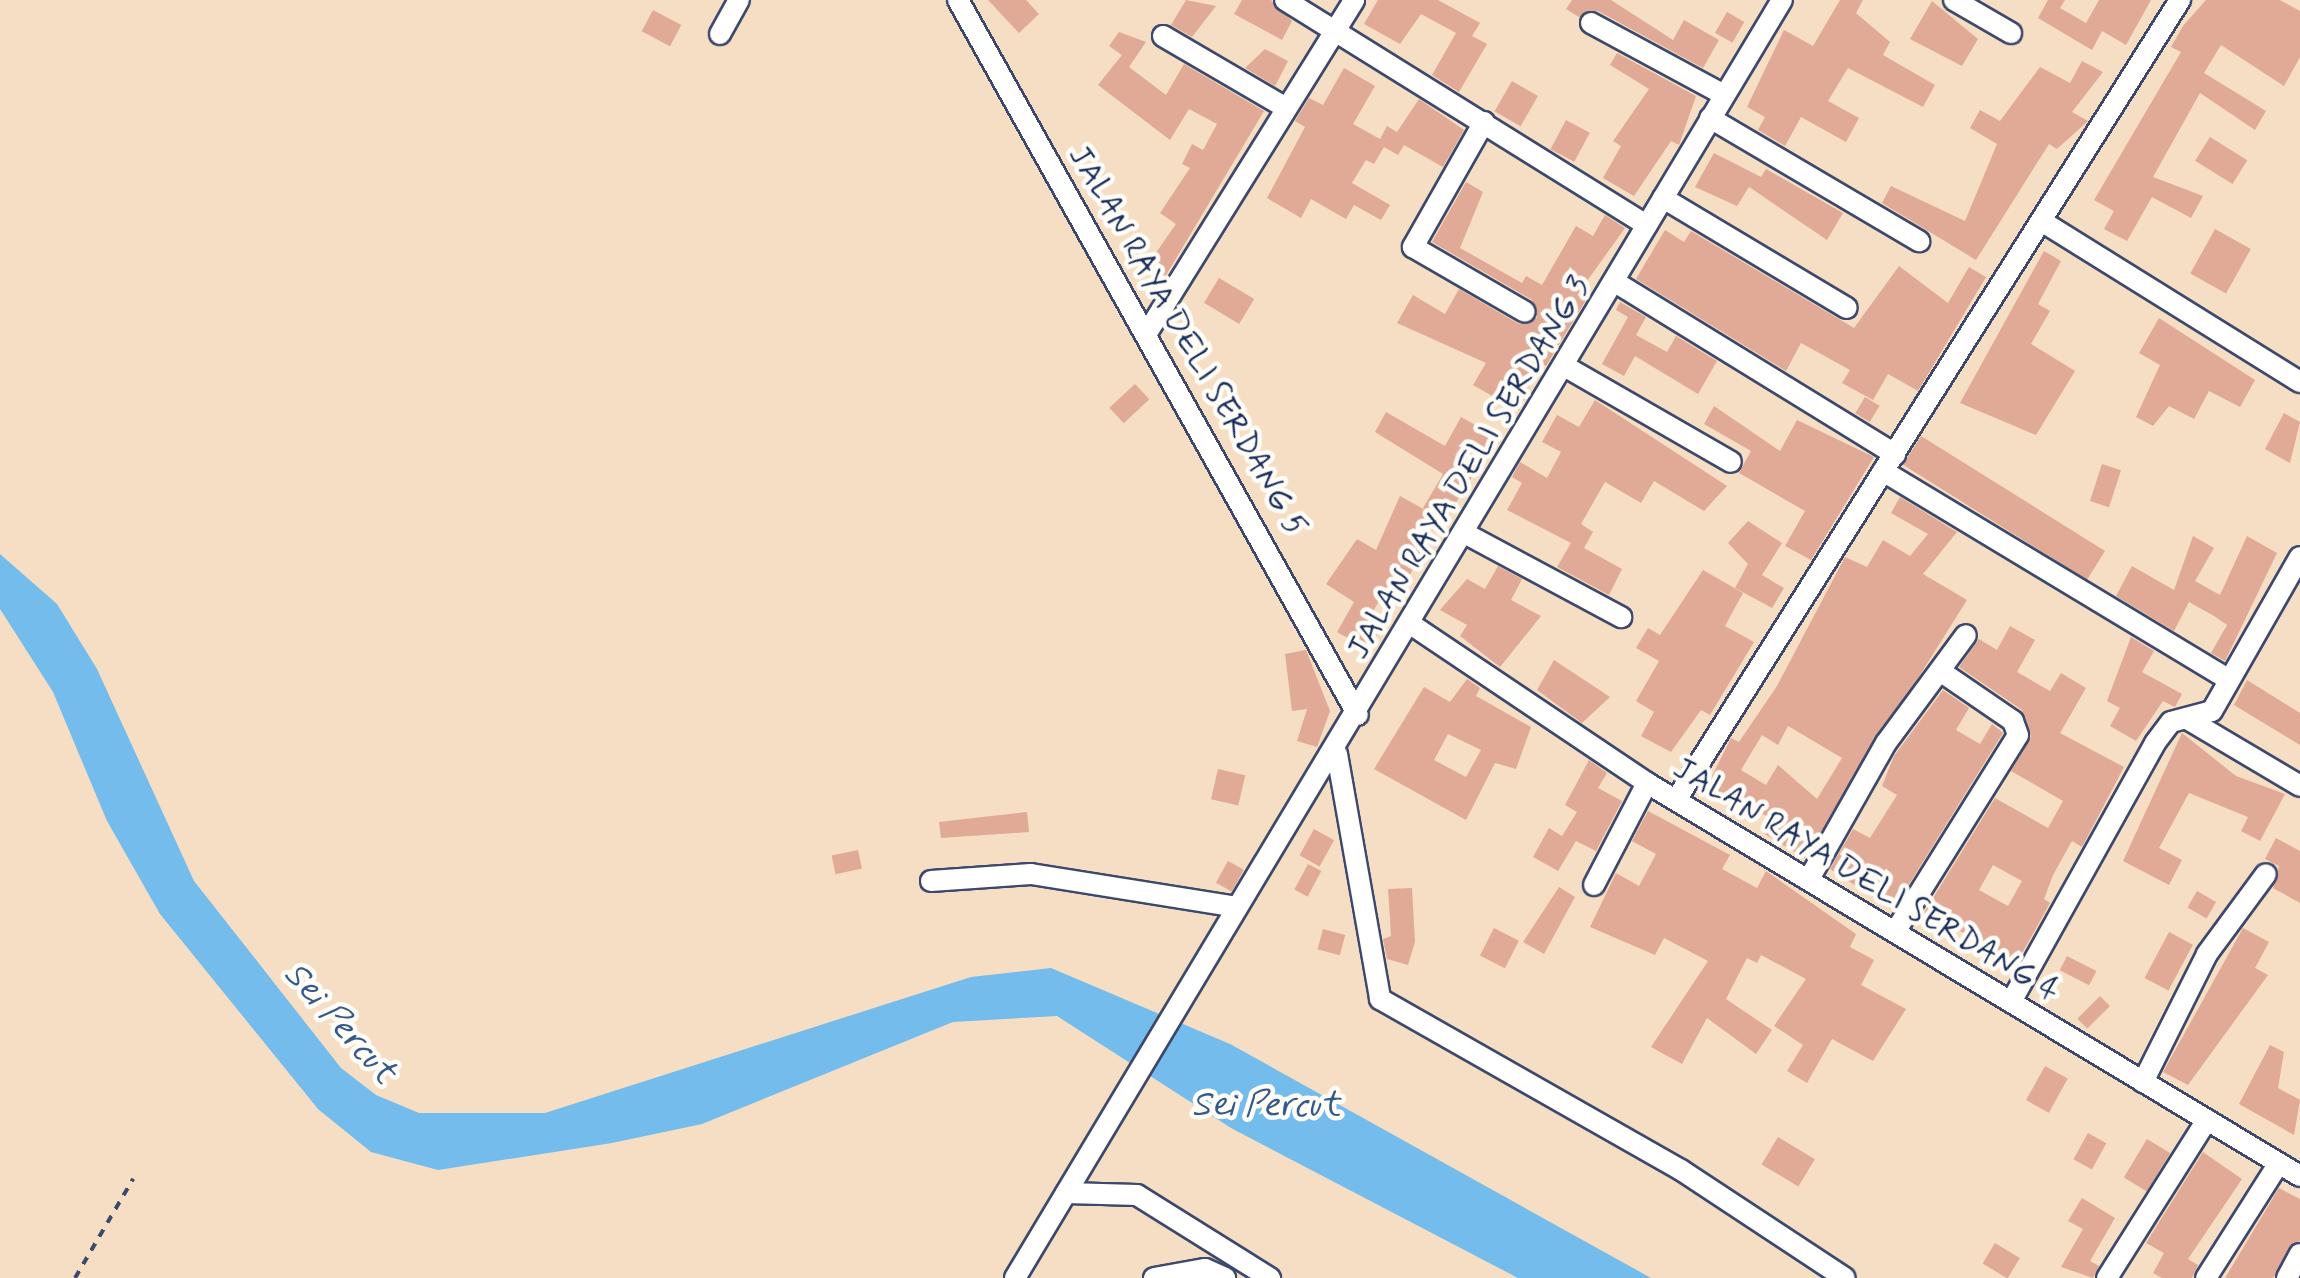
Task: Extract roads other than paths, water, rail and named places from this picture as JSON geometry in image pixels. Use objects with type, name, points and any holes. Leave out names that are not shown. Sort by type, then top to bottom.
[{"type":"street","points":[[720,34],[739,0]]},
{"type":"street","name":"JALAN RAYA DELI SERDANG 5","points":[[958,0],[1152,329],[1358,715]]},
{"type":"street","points":[[1285,0],[1647,225]]},
{"type":"street","points":[[1152,329],[1181,290],[1286,108],[1354,0]]},
{"type":"street","name":"JALAN RAYA DELI SERDANG 3","points":[[1015,1278],[1236,906],[1337,754],[1409,623],[1468,535],[1782,0]]},
{"type":"street","points":[[1954,0],[2011,33]]},
{"type":"street","points":[[1676,800],[2044,222],[2180,0]]},
{"type":"street","points":[[1591,22],[1724,95]]},
{"type":"street","points":[[1163,36],[1286,108]]},
{"type":"street","points":[[1710,118],[1919,241]]},
{"type":"street","points":[[1484,122],[1412,242],[1525,312]]},
{"type":"street","points":[[1663,198],[1847,308]]},
{"type":"street","points":[[2044,222],[2300,382]]},
{"type":"street","points":[[1615,282],[2229,680]]},
{"type":"street","points":[[1566,367],[1731,462]]},
{"type":"street","points":[[1468,535],[1621,617]]},
{"type":"street","points":[[2011,1002],[2155,743],[2171,722],[2212,711],[2300,557]]},
{"type":"street","name":"JALAN RAYA DELI SERDANG 4","points":[[1409,623],[1648,783],[2300,1176]]},
{"type":"street","points":[[1809,879],[1886,743],[1966,635]]},
{"type":"street","points":[[1895,932],[2018,735],[2013,721],[1940,671]]},
{"type":"street","points":[[2189,720],[2300,786]]},
{"type":"street","points":[[1337,754],[1380,998],[1681,1170],[1845,1278]]},
{"type":"street","points":[[1594,885],[1648,783]]},
{"type":"street","points":[[930,882],[1031,874],[1236,906]]},
{"type":"street","points":[[2143,1082],[2206,954],[2266,874]]},
{"type":"street","points":[[2107,1278],[2208,1120]]},
{"type":"street","points":[[2206,1278],[2279,1163]]},
{"type":"street","points":[[1070,1188],[1136,1195],[1270,1278]]},
{"type":"street","points":[[2287,1278],[2300,1254]]},
{"type":"street","points":[[1154,1278],[1205,1269],[1225,1278]]},
{"type":"water","name":"Sei Percut","points":[[0,554],[57,604],[97,669],[194,881],[341,1068],[376,1095],[419,1113],[545,1113],[971,977],[1051,968],[1230,1044],[1651,1278],[1518,1278],[1231,1128],[1057,1016],[953,1022],[702,1124],[612,1143],[438,1170],[371,1152],[318,1109],[160,914],[107,821],[53,692],[0,609]]}]
